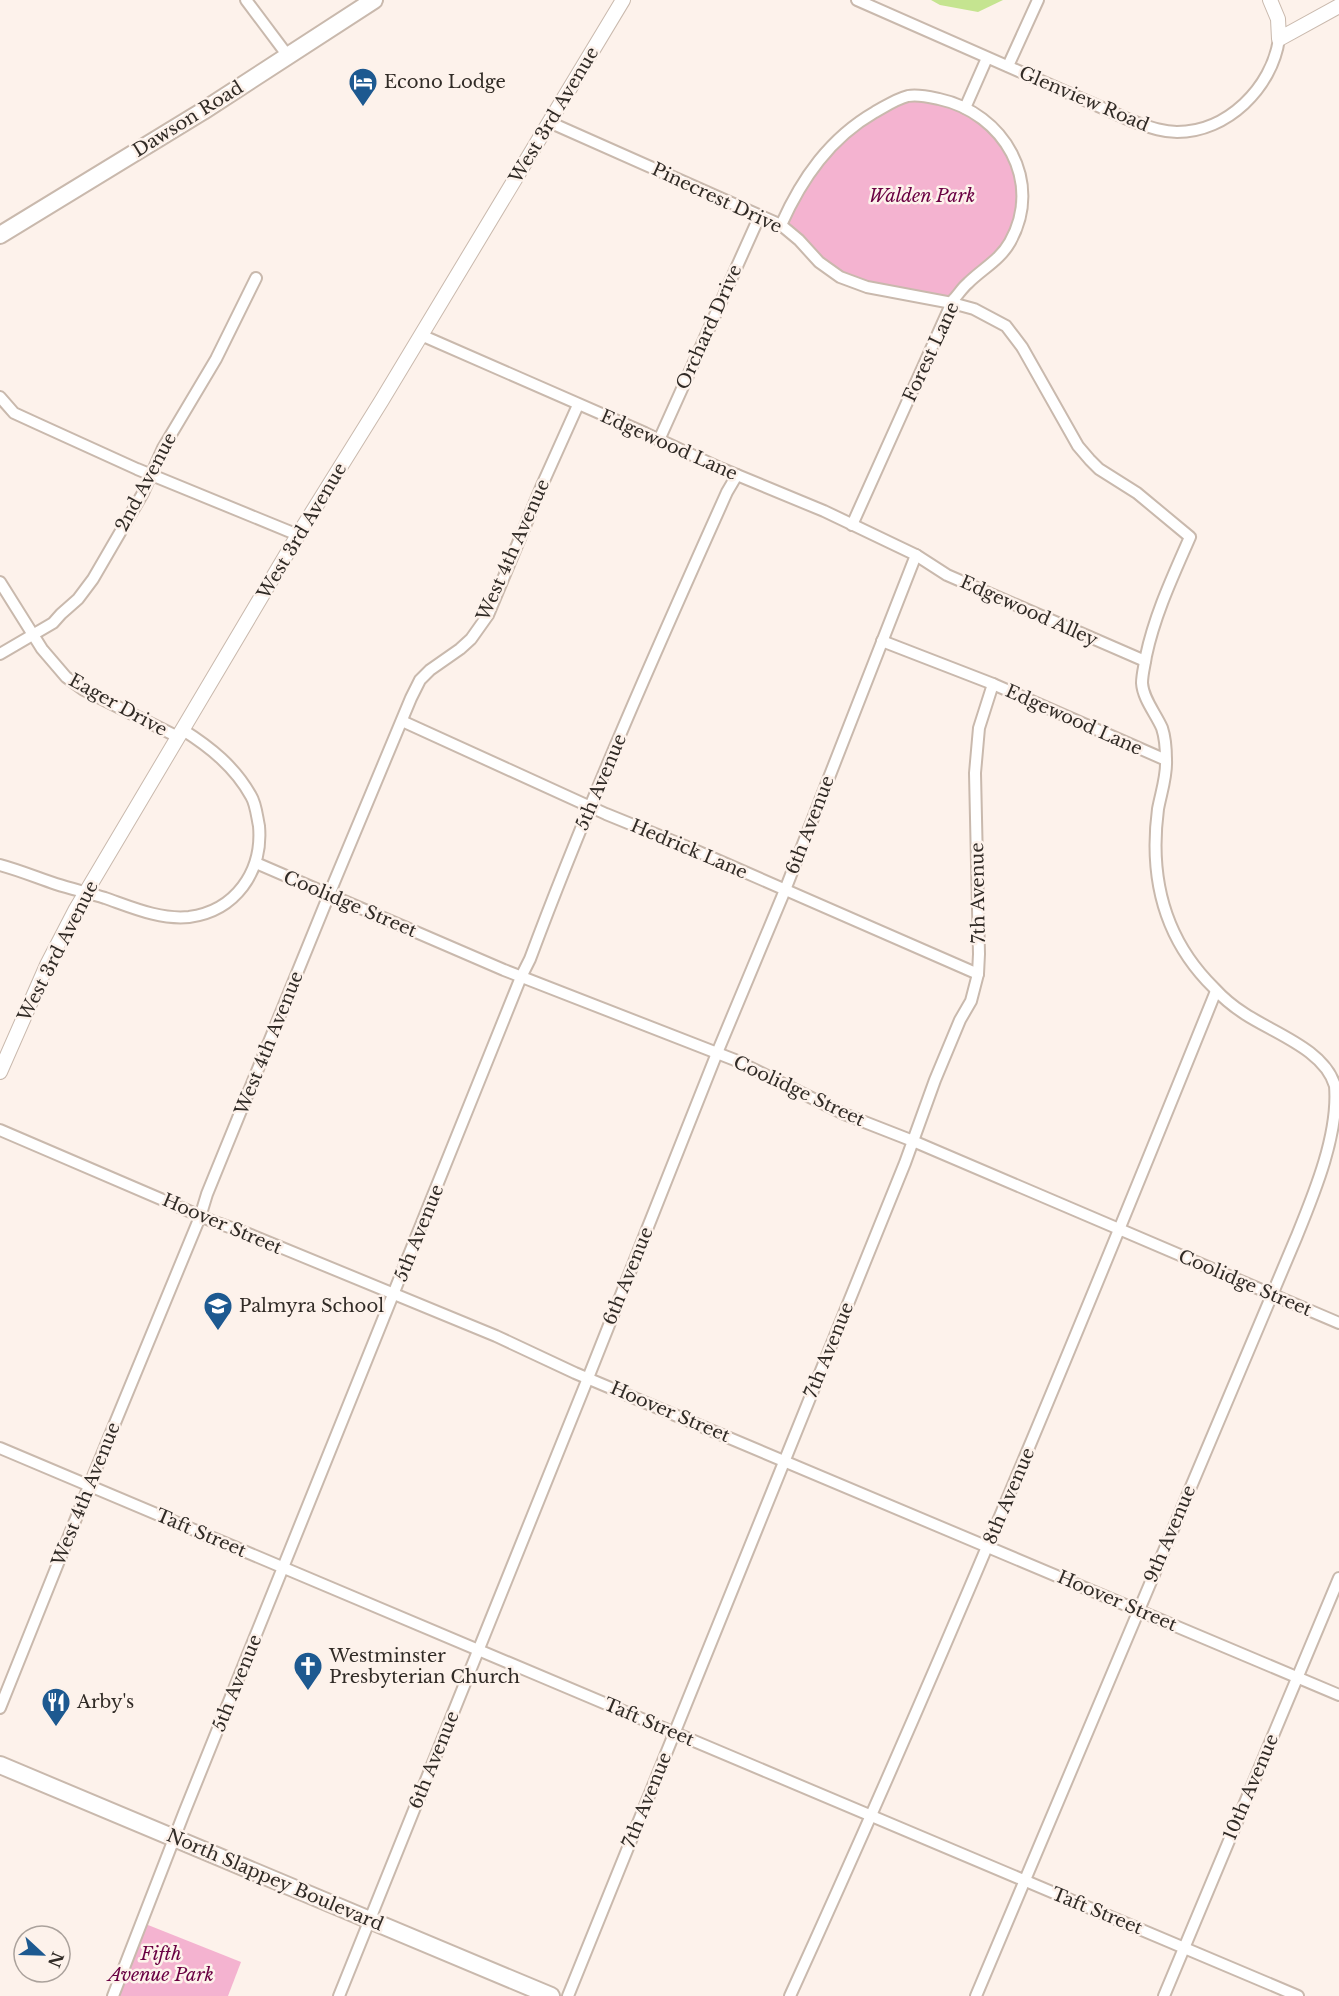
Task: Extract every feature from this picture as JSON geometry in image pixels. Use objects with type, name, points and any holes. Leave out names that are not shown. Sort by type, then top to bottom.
[{"type":"main road","name":"Dawson Road","points":[[0,236],[203,111],[374,0]]},
{"type":"main road","name":"North Slappey Boulevard","points":[[0,1765],[551,1996]]},
{"type":"street","points":[[246,0],[288,56]]},
{"type":"street","name":"West 3rd Avenue","points":[[0,1072],[47,965],[86,893],[298,535],[623,0]]},
{"type":"street","name":"Glenview Road","points":[[857,0],[1132,121],[1162,131],[1195,131],[1218,123],[1233,114],[1255,92],[1273,58],[1278,39]]},
{"type":"street","points":[[1008,66],[1038,0]]},
{"type":"street","points":[[1270,0],[1278,20],[1278,39],[1339,6]]},
{"type":"street","points":[[781,225],[805,177],[819,159],[855,124],[893,102],[911,95],[949,101],[965,108],[987,58]]},
{"type":"street","name":"Forest Lane","points":[[852,525],[952,303],[968,283],[1003,253],[1018,223],[1023,194],[1019,168],[1008,145],[985,121],[965,108]]},
{"type":"street","name":"Pinecrest Drive","points":[[549,122],[781,225],[799,240],[819,262],[840,277],[867,287],[974,309],[1009,329],[1022,347],[1078,446],[1090,460],[1137,493],[1190,537],[1152,627],[1142,683],[1150,706],[1162,729],[1166,760],[1158,809],[1157,882],[1162,902],[1177,939],[1199,973],[1216,991],[1245,1014],[1314,1056],[1330,1073],[1338,1102]]},
{"type":"street","name":"Orchard Drive","points":[[659,440],[760,215]]},
{"type":"street","name":"2nd Avenue","points":[[0,654],[53,624],[78,599],[102,564],[143,493],[164,448],[216,359],[256,278]]},
{"type":"street","name":"Edgewood Lane","points":[[421,335],[737,475],[824,511],[916,555]]},
{"type":"street","points":[[0,398],[14,413],[152,475],[298,535]]},
{"type":"street","name":"West 4th Avenue","points":[[0,1708],[329,895],[420,680],[466,644],[488,615],[578,405]]},
{"type":"street","name":"5th Avenue","points":[[113,1996],[591,805],[676,606],[727,492],[737,475]]},
{"type":"street","name":"Edgewood Alley","points":[[916,555],[958,580],[1145,661]]},
{"type":"street","name":"6th Avenue","points":[[339,1996],[717,1053],[785,890],[916,555]]},
{"type":"street","name":"Eager Drive","points":[[0,582],[42,649],[66,677],[84,690],[200,740],[237,774],[253,798],[259,833],[256,862]]},
{"type":"street","name":"Edgewood Lane","points":[[882,641],[993,684],[1166,760]]},
{"type":"street","name":"7th Avenue","points":[[568,1996],[913,1141],[935,1080],[960,1020],[971,1001],[980,954],[975,773],[979,728],[993,684]]},
{"type":"street","name":"Hedrick Lane","points":[[402,721],[591,805],[606,814],[978,974]]},
{"type":"street","points":[[0,865],[152,913],[173,917],[203,914],[215,910],[234,897],[248,879],[256,862]]},
{"type":"street","name":"Coolidge Street","points":[[256,862],[521,977],[717,1053],[844,1114],[913,1141],[1339,1323]]},
{"type":"street","name":"8th Avenue","points":[[790,1996],[872,1815],[988,1546],[1216,991]]},
{"type":"street","name":"9th Avenue","points":[[976,1996],[1336,1137],[1338,1102]]},
{"type":"street","name":"Hoover Street","points":[[0,1130],[200,1217],[246,1233],[496,1336],[588,1378],[1339,1695]]},
{"type":"street","name":"Taft Street","points":[[0,1448],[1298,1996]]},
{"type":"street","name":"10th Avenue","points":[[1164,1996],[1339,1578]]},
{"type":"green space","name":"Walden Park","points":[[905,98],[949,102],[996,132],[1021,182],[1011,241],[952,300],[841,276],[781,224],[792,201],[843,135]]},
{"type":"green space","name":"Fifth Avenue Park","points":[[143,1923],[241,1962],[228,1996],[114,1996]]},
{"type":"shaded area","points":[[931,0],[1003,0],[978,12],[940,5]]},
{"type":"place","name":"Econo Lodge","points":[[363,108]]},
{"type":"place","name":"Palmyra School","points":[[218,1332]]},
{"type":"place","name":"Westminster Presbyterian Church","points":[[308,1692]]},
{"type":"place","name":"Arby's","points":[[56,1728]]}]
